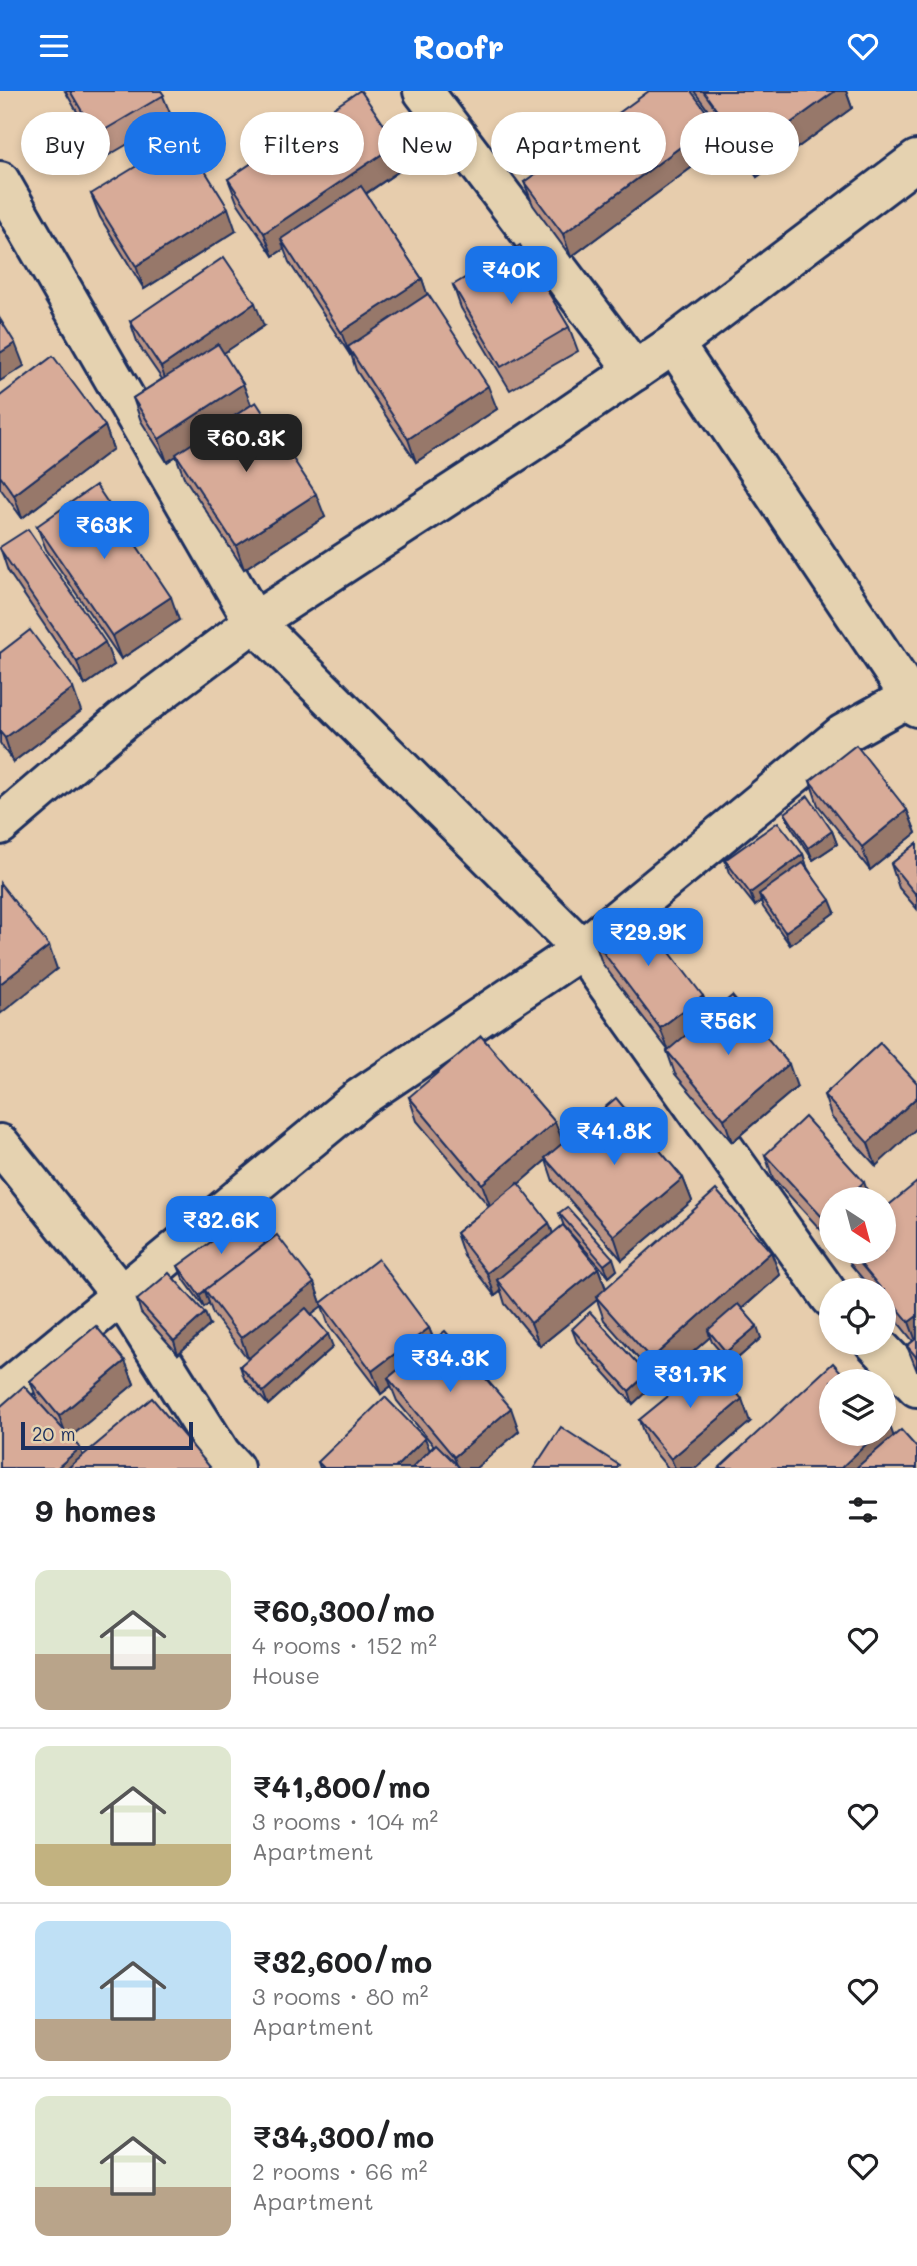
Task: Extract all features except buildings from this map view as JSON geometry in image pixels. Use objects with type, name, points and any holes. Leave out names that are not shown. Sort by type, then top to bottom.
[{"type":"street","points":[[423,91],[635,371]]},
{"type":"street","points":[[0,825],[123,720],[254,622],[674,344],[917,160]]},
{"type":"street","points":[[0,181],[254,622],[582,949],[819,1281]]},
{"type":"street","points":[[0,1395],[360,1098],[582,949],[843,734],[914,700],[674,344]]},
{"type":"street","points":[[0,1144],[121,1295],[221,1454],[234,1468]]},
{"type":"street","points":[[886,1355],[917,1387]]}]
